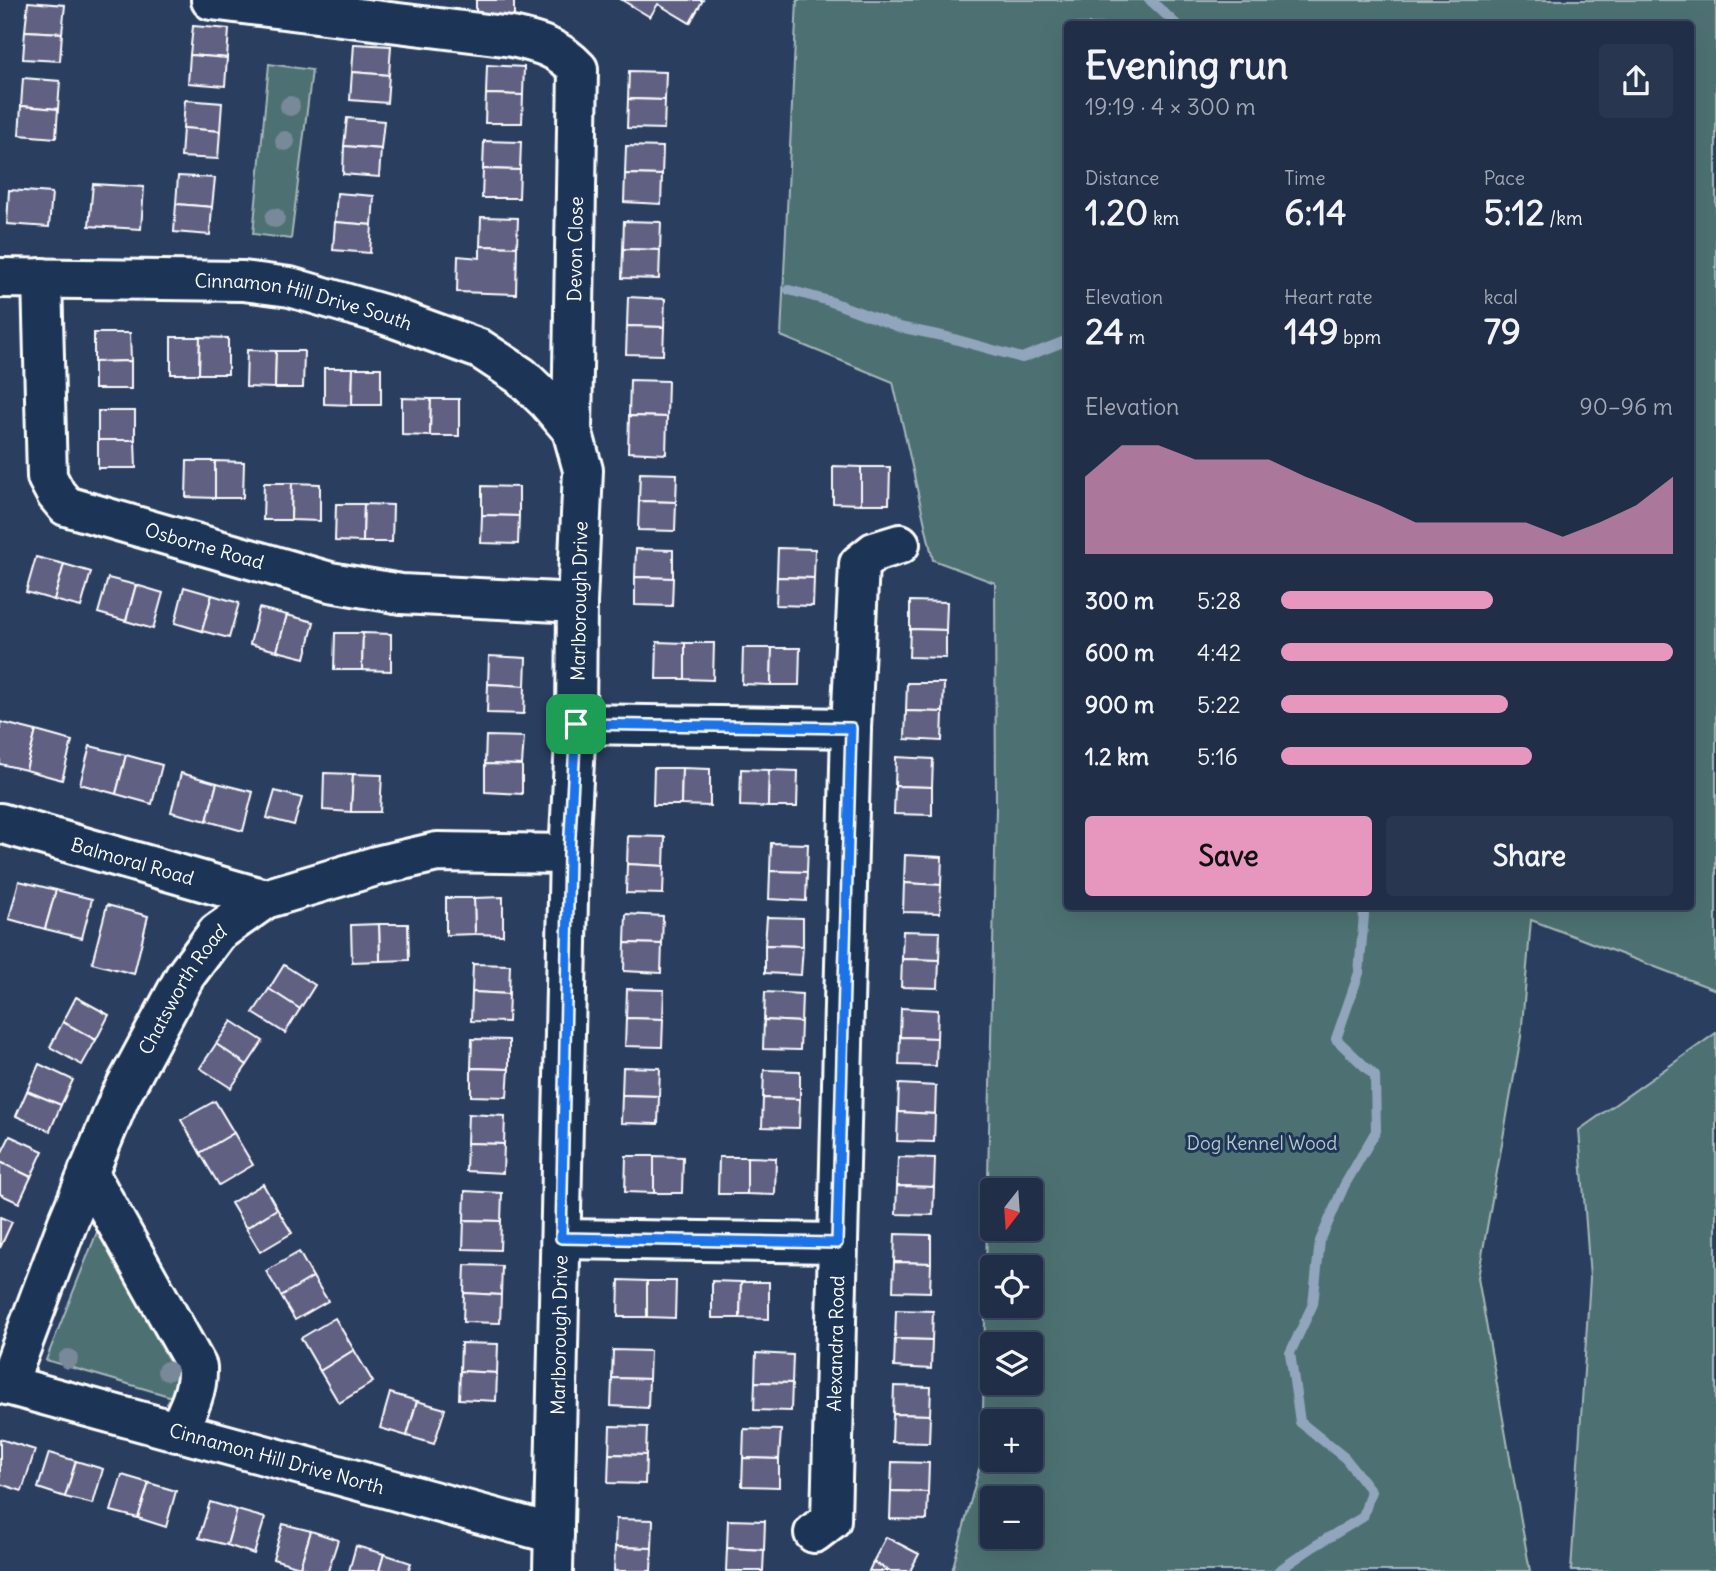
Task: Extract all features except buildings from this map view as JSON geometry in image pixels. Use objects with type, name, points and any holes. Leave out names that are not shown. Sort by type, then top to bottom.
[{"type":"street","name":"Devon Close","points":[[211,1],[512,37],[545,44],[565,55],[578,69],[572,430]]},
{"type":"street","name":"Cinnamon Hill Drive South","points":[[0,278],[243,281],[290,287],[362,308],[480,349],[521,376],[572,430]]},
{"type":"street","name":"Osborne Road","points":[[42,278],[47,477],[66,506],[330,582],[401,594],[577,603]]},
{"type":"street","name":"Marlborough Drive","points":[[553,1571],[569,854],[576,724],[577,603],[583,470],[572,430]]},
{"type":"street","name":"Alexandra Road","points":[[814,1533],[831,1520],[851,728],[859,564],[874,552],[900,544]]},
{"type":"street","points":[[576,724],[851,728]]},
{"type":"street","name":"Balmoral Road","points":[[0,823],[265,899]]},
{"type":"street","name":"Chatsworth Road","points":[[4,1384],[120,1097],[185,976],[217,933],[265,899],[376,866],[437,852],[569,854]]},
{"type":"street","points":[[88,1172],[197,1367],[198,1382],[193,1399],[177,1432]]},
{"type":"street","points":[[561,1238],[837,1243]]},
{"type":"street","name":"Cinnamon Hill Drive North","points":[[4,1384],[554,1534]]},
{"type":"green space","name":"Dog Kennel Wood","points":[[797,0],[1716,0],[1716,990],[1531,920],[1521,1037],[1478,1278],[1530,1571],[952,1571],[980,1466],[980,1472],[1043,1472],[1043,1409],[983,1409],[983,1395],[1043,1395],[1043,1332],[985,1332],[985,1318],[1043,1318],[1043,1255],[986,1255],[987,1241],[1043,1241],[1043,1178],[988,1178],[996,806],[995,583],[933,560],[893,382],[781,336]]},
{"type":"green space","points":[[269,64],[312,70],[291,239],[253,234]]},
{"type":"green space","points":[[1716,1033],[1716,1571],[1571,1571],[1590,1278],[1579,1130]]},
{"type":"green space","points":[[105,1212],[191,1372],[176,1398],[46,1360]]},
{"type":"waterway","points":[[1150,0],[1173,21]]},
{"type":"waterway","points":[[789,290],[829,301],[899,327],[1022,358],[1064,342]]},
{"type":"waterway","points":[[1278,1571],[1363,1517],[1371,1491],[1345,1458],[1300,1422],[1290,1353],[1313,1304],[1320,1241],[1344,1186],[1376,1131],[1375,1076],[1336,1039],[1359,973],[1364,915],[1362,910]]},
{"type":"route","points":[[576,724],[851,728],[837,1243],[561,1238],[569,854],[576,724]]}]
